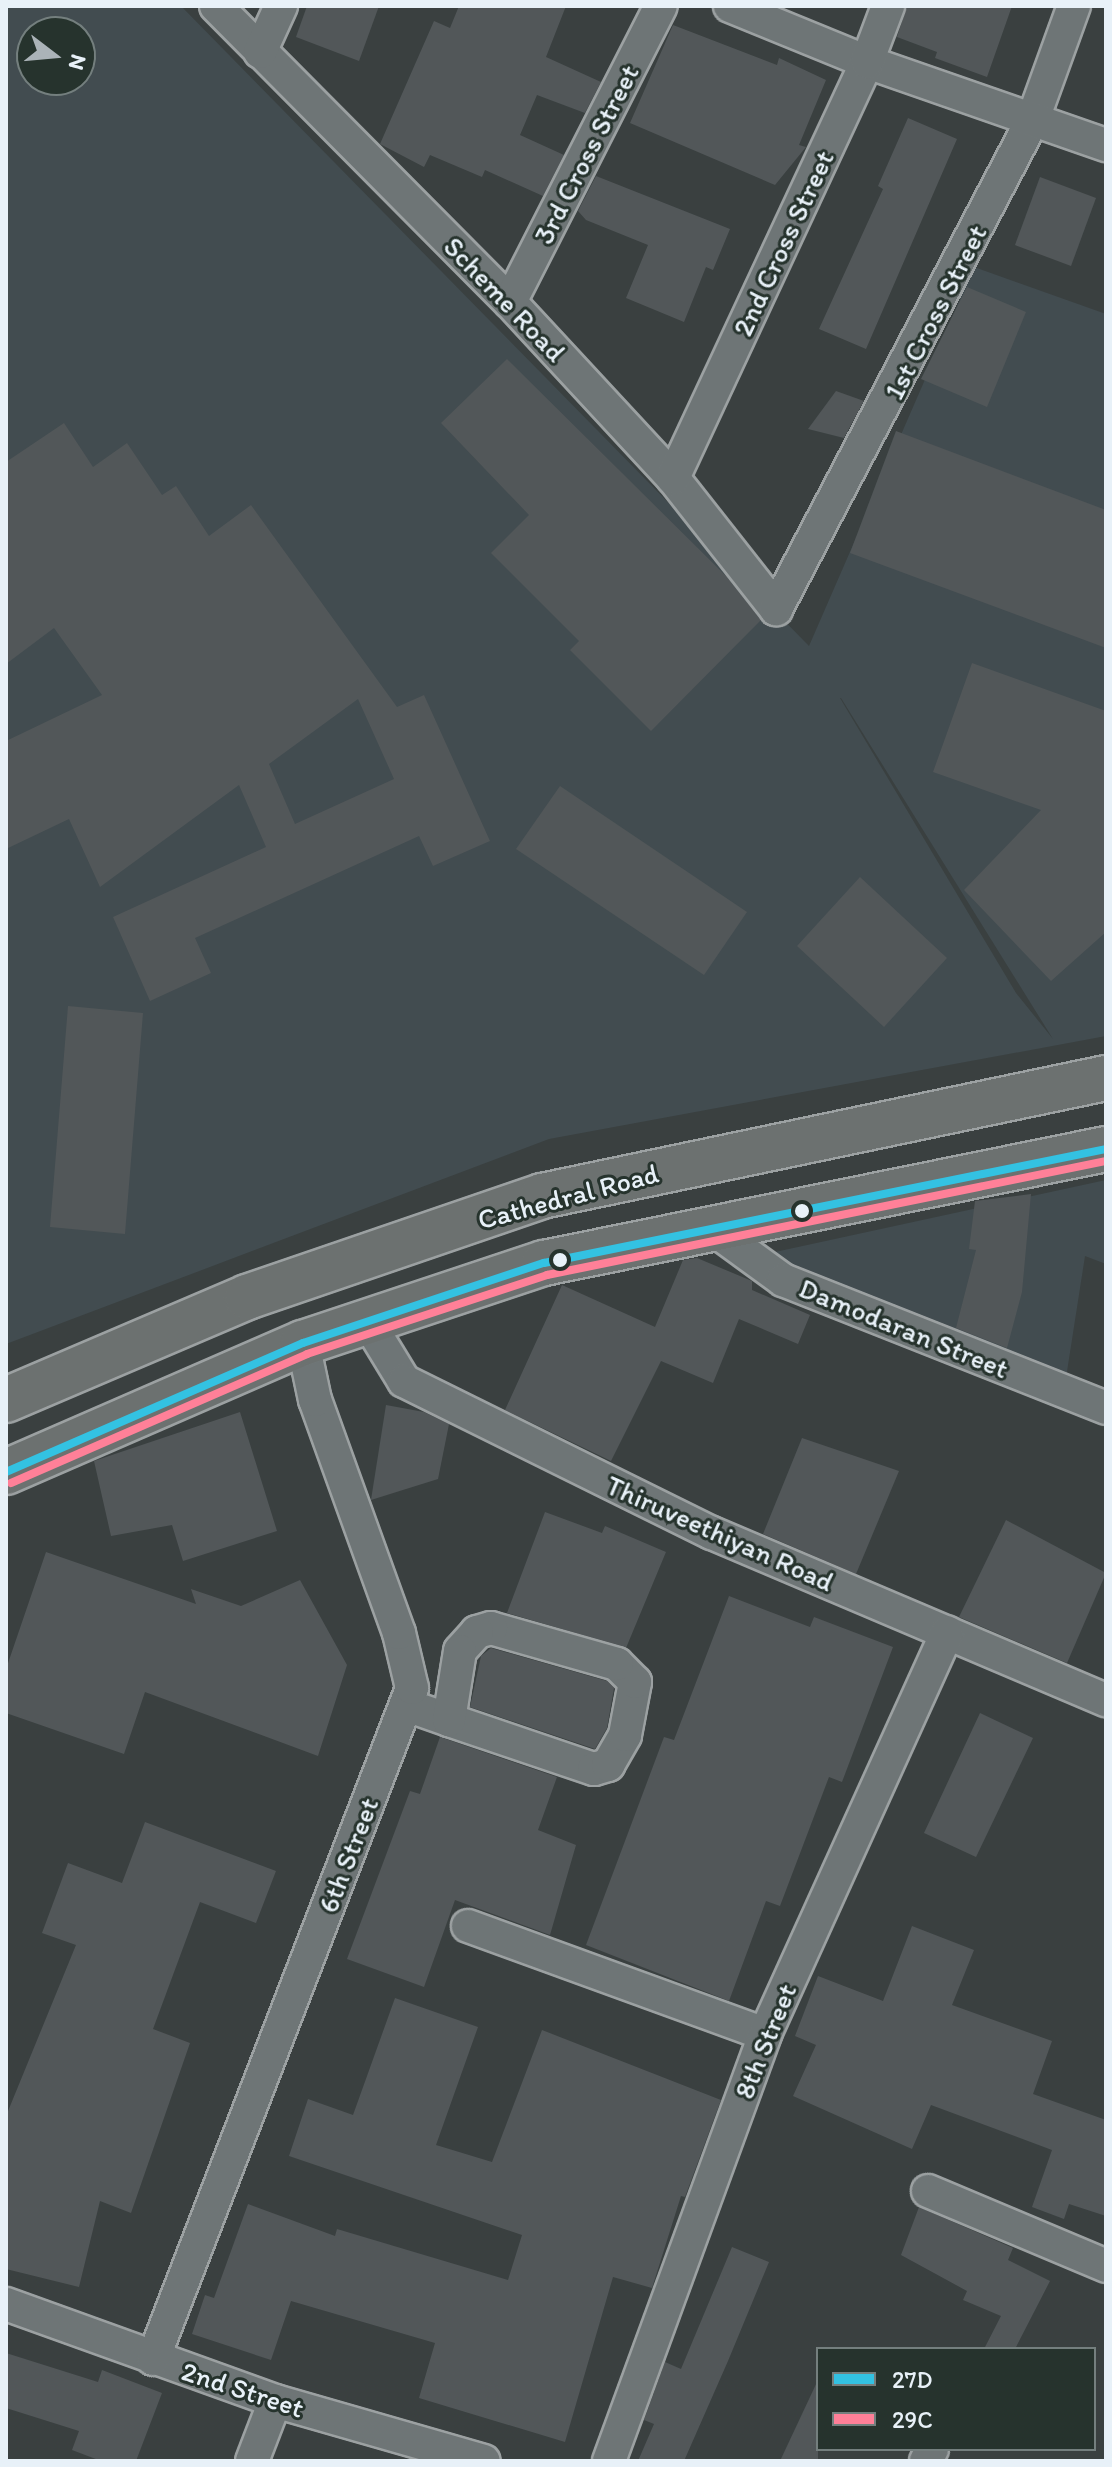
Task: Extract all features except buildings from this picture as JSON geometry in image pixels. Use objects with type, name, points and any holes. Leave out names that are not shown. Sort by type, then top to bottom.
[{"type":"main road","name":"Cathedral Road","points":[[6,1400],[247,1297],[542,1196],[1106,1078]]},
{"type":"main road","name":"Cathedral Road","points":[[6,1472],[303,1343],[544,1263],[1106,1149]]},
{"type":"street","name":"Scheme Road","points":[[216,6],[510,302],[673,478],[776,609]]},
{"type":"street","points":[[260,52],[281,6]]},
{"type":"street","name":"3rd Cross Street","points":[[510,302],[661,6]]},
{"type":"street","points":[[730,6],[867,62],[1106,145]]},
{"type":"street","name":"2nd Cross Street","points":[[673,478],[867,62],[888,6]]},
{"type":"street","name":"1st Cross Street","points":[[776,609],[932,321],[1033,119],[1074,6]]},
{"type":"street","name":"Damodaran Street","points":[[713,1229],[783,1280],[1106,1408]]},
{"type":"street","name":"Thiruveethiyan Road","points":[[368,1322],[404,1381],[712,1533],[1106,1700]]},
{"type":"street","name":"6th Street","points":[[153,2359],[412,1688],[399,1633],[315,1400],[303,1343]]},
{"type":"street","points":[[406,1705],[449,1720],[594,1769],[608,1765],[625,1735],[635,1682],[617,1664],[491,1628],[477,1632],[460,1651],[449,1720]]},
{"type":"street","name":"8th Street","points":[[609,2461],[765,2034],[947,1632]]},
{"type":"street","points":[[468,1926],[765,2034]]},
{"type":"street","points":[[928,2191],[1106,2266]]},
{"type":"street","name":"2nd Street","points":[[6,2304],[275,2401],[484,2461]]},
{"type":"street","points":[[252,2461],[275,2401]]},
{"type":"shaded area","points":[[6,6],[181,6],[809,646],[974,267],[1106,314],[1106,1036],[549,1139],[6,1344]],"holes":[[[841,698],[1053,1039],[1016,993]]]},
{"type":"shaded area","points":[[1106,1180],[1106,1264],[1085,1256],[1066,1378],[801,1282],[775,1252]]},
{"type":"transit line","name":"27D","points":[[6,1472],[303,1343],[544,1263],[1106,1149]]},
{"type":"transit line","name":"29C","points":[[11,1483],[307,1354],[547,1275],[1106,1161]]}]
